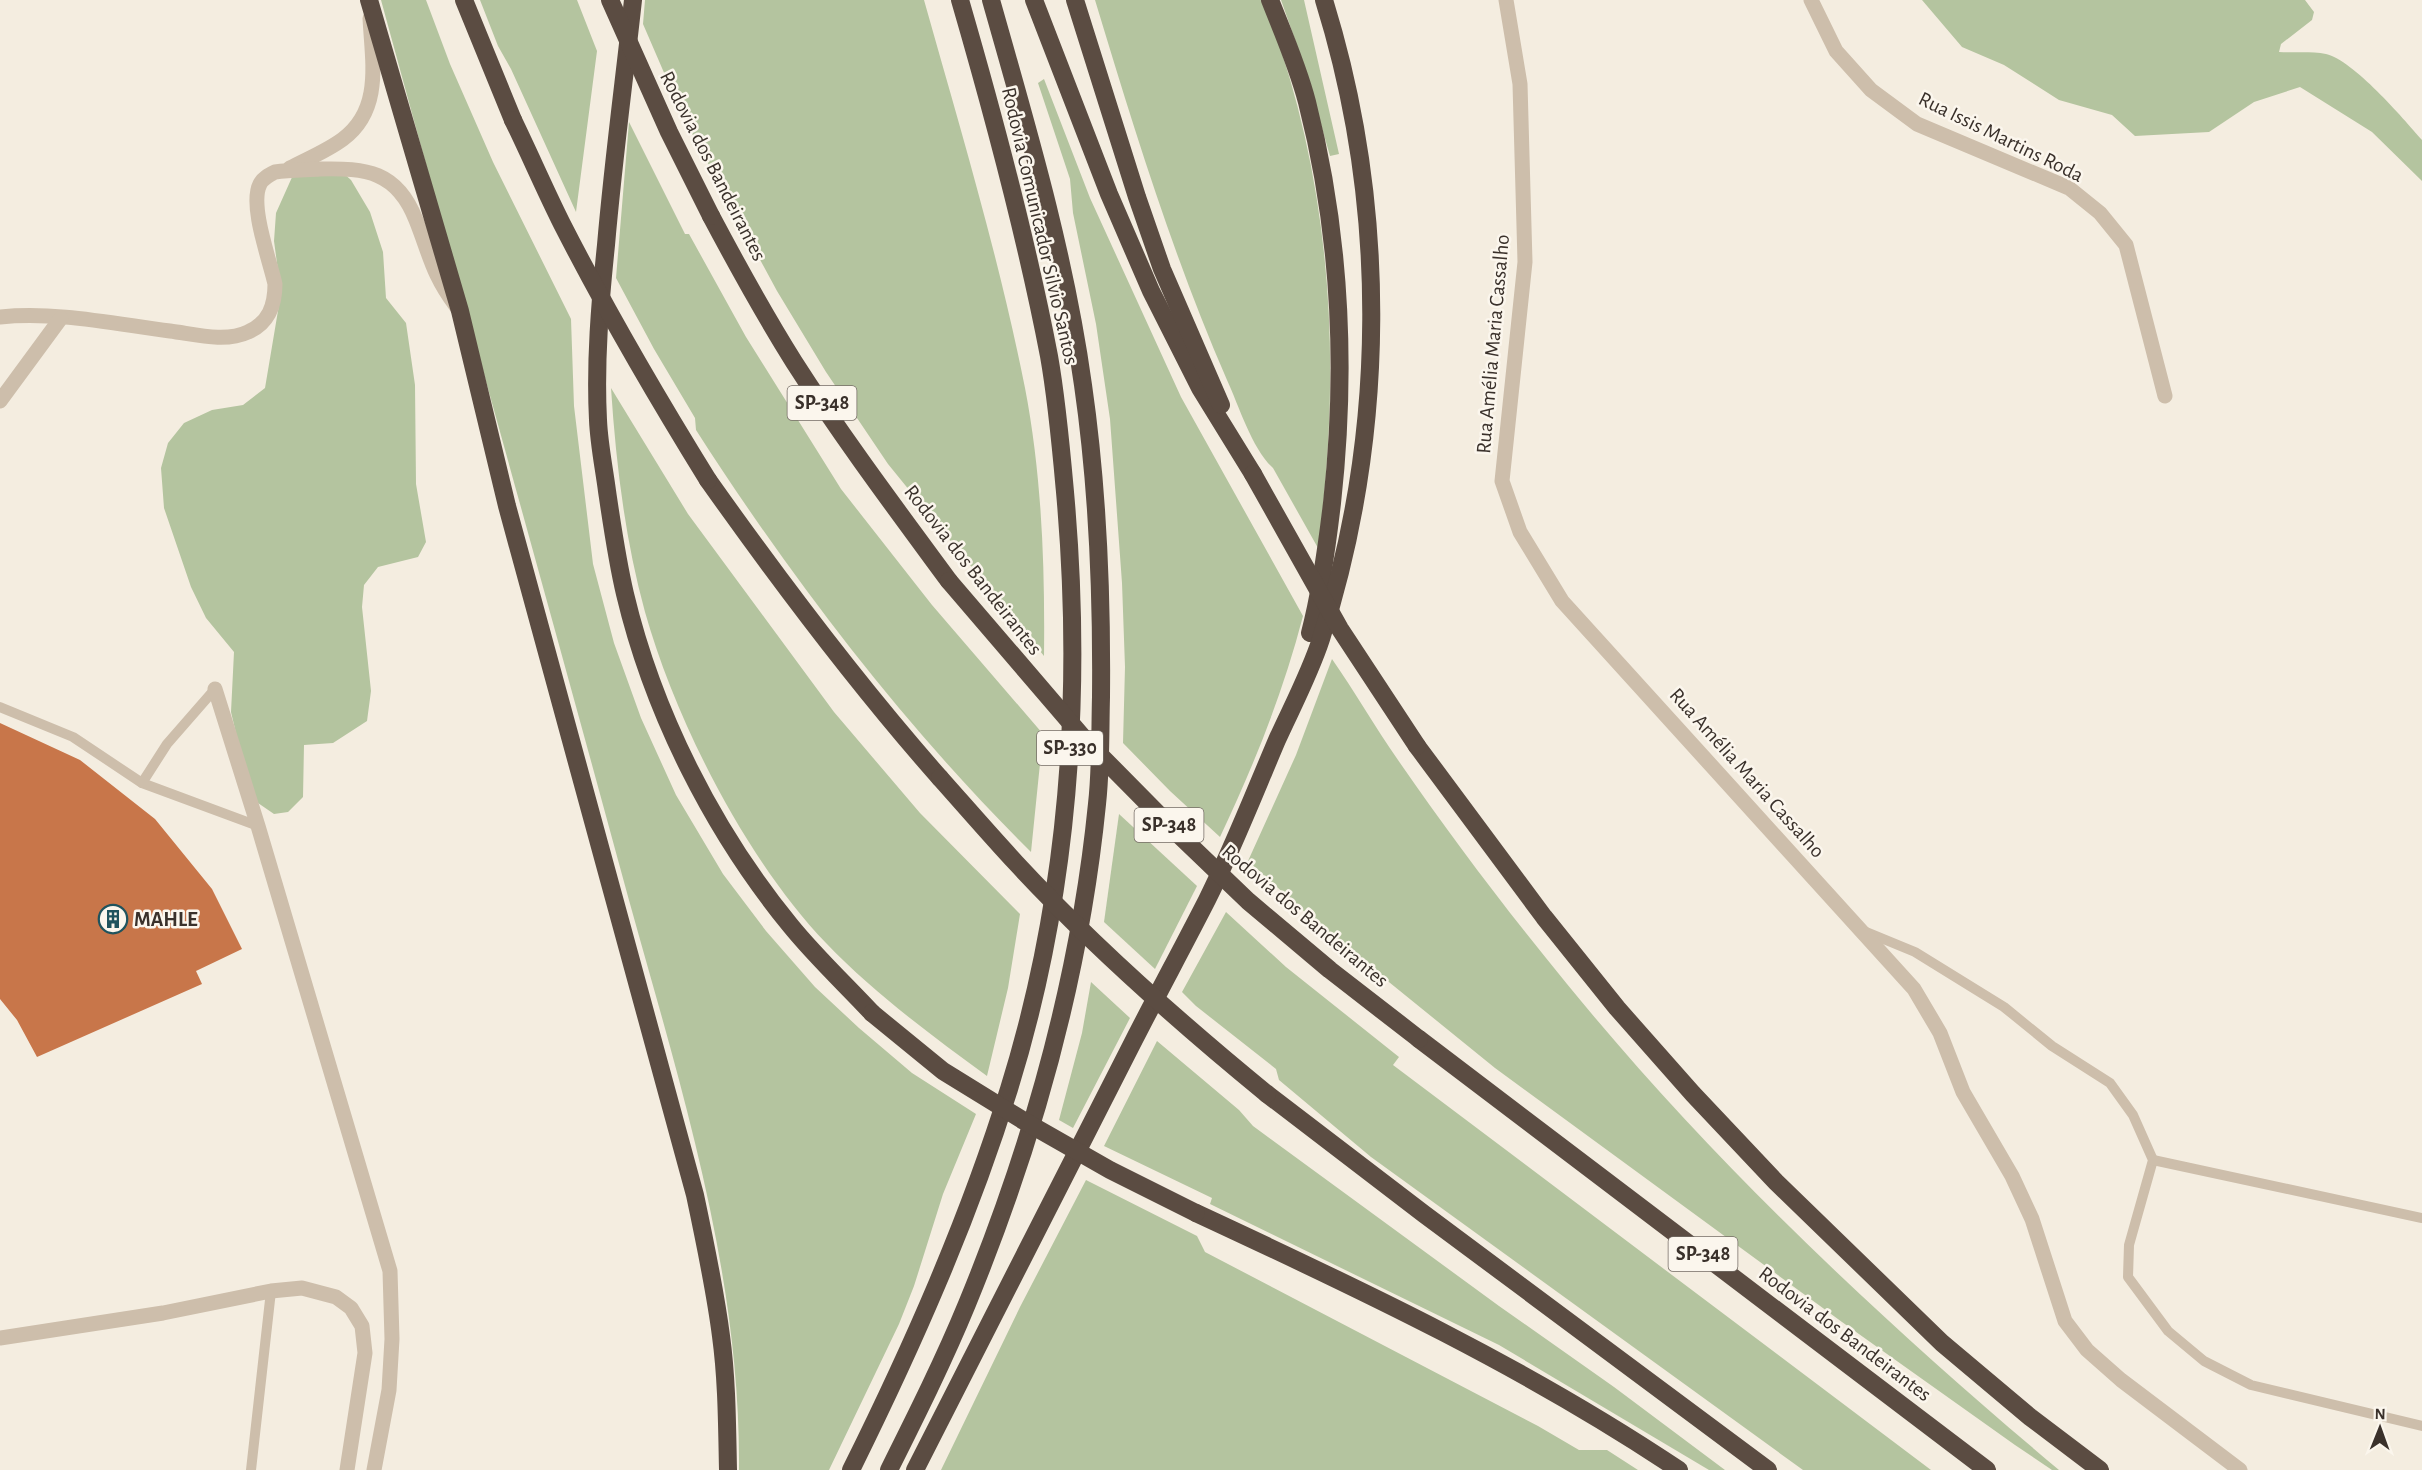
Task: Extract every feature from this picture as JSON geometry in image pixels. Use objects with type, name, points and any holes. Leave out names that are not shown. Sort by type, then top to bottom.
[{"type":"highway","points":[[369,0],[460,311],[507,506],[695,1195],[711,1269],[722,1338],[727,1408],[728,1470]]},
{"type":"highway","points":[[464,0],[513,120],[562,224],[653,391],[708,480],[779,580],[846,668],[940,778],[1017,864],[1126,972],[1194,1034],[1267,1094],[1424,1214],[1768,1470]]},
{"type":"highway","name":"Rodovia dos Bandeirantes","points":[[610,0],[664,122],[711,216],[750,290],[794,361],[868,472],[949,581],[1087,742],[1248,901],[1330,970],[1987,1470]]},
{"type":"highway","points":[[633,0],[610,194],[599,317],[598,421],[603,466],[625,595],[646,662],[672,734],[707,803],[739,855],[790,925],[872,1013],[943,1071],[1110,1170],[1454,1336],[1556,1394],[1679,1470]]},
{"type":"highway","name":"Rodovia Comunicador Silvio Santos","points":[[851,1470],[941,1277],[984,1165],[1010,1087],[1044,944],[1058,870],[1066,803],[1072,707],[1071,558],[1052,381],[1023,236],[960,0]]},
{"type":"highway","name":"Rodovia Comunicador Silvio Santos","points":[[889,1470],[966,1307],[998,1224],[1028,1134],[1070,973],[1086,890],[1098,801],[1102,621],[1093,464],[1083,383],[1053,228],[991,0]]},
{"type":"highway","points":[[1034,0],[1109,194],[1151,291],[1200,388],[1340,629],[1417,746],[1544,917],[1617,1008],[1768,1174],[1942,1343],[2030,1417],[2100,1470]]},
{"type":"highway","points":[[1075,0],[1162,269],[1250,471]]},
{"type":"highway","points":[[1270,0],[1307,100],[1319,154],[1334,234],[1339,339],[1337,460],[1329,529],[1316,613],[1301,669],[1278,738]]},
{"type":"highway","points":[[915,1470],[1208,898],[1320,642],[1341,567],[1361,451],[1369,388],[1370,248],[1364,175],[1340,49],[1324,0]]},
{"type":"street","points":[[285,171],[341,140],[355,129],[364,116],[370,103],[373,87],[369,0]]},
{"type":"street","name":"Rua Amélia Maria Cassalho","points":[[1506,0],[1520,84],[1525,262],[1502,481],[1520,532],[1562,602],[1914,989],[1940,1033],[1963,1092],[2012,1176],[2032,1219],[2065,1321],[2087,1350],[2121,1380],[2241,1470]]},
{"type":"street","name":"Rua Issis Martins Roda","points":[[1811,0],[1836,51],[1871,90],[1917,124],[2068,188],[2100,213],[2126,245],[2165,396]]},
{"type":"street","points":[[0,317],[61,318],[218,337],[247,333],[258,326],[273,308],[275,284],[257,206],[259,185],[265,177],[274,172],[285,171],[364,170],[389,181],[409,205],[416,218],[429,260],[440,285],[460,311]]},
{"type":"street","points":[[0,401],[61,318]]},
{"type":"street","points":[[215,689],[390,1271],[392,1339],[389,1390],[374,1470]]},
{"type":"street","points":[[0,1338],[163,1313],[271,1291],[302,1288],[336,1297],[351,1308],[362,1326],[365,1353],[347,1470]]},
{"type":"lane","points":[[142,783],[167,744],[215,689]]},
{"type":"lane","points":[[0,707],[73,737],[142,783],[258,826]]},
{"type":"lane","points":[[1861,930],[1915,952],[2004,1007],[2052,1046],[2110,1083],[2133,1115],[2153,1160],[2129,1245],[2128,1277],[2168,1331],[2204,1361],[2251,1386],[2422,1426]]},
{"type":"lane","points":[[2153,1160],[2422,1218]]},
{"type":"lane","points":[[251,1470],[271,1291]]},
{"type":"green space","points":[[381,0],[426,0],[450,64],[493,162],[571,319],[574,406],[593,564],[614,643],[641,718],[676,795],[723,874],[766,931],[815,987],[912,1073],[976,1114],[943,1194],[914,1286],[899,1324],[829,1470],[739,1470],[737,1392],[729,1315],[700,1162]]},
{"type":"green space","points":[[480,0],[577,0],[597,51],[576,212],[511,69],[498,46]]},
{"type":"green space","points":[[645,0],[924,0],[991,241],[1025,388],[1039,488],[1044,589],[1044,656],[888,464],[826,372],[777,291],[684,119],[643,24]]},
{"type":"green space","points":[[1095,0],[1263,0],[1286,66],[1304,134],[1317,202],[1326,270],[1330,339],[1330,409],[1326,478],[1318,548],[1273,468],[1252,439],[1207,333],[1155,192]]},
{"type":"green space","points":[[1281,0],[1304,0],[1339,154],[1330,156],[1304,65]]},
{"type":"green space","points":[[1922,0],[2305,0],[2314,12],[2312,20],[2281,44],[2279,52],[2326,54],[2350,67],[2363,78],[2422,140],[2422,181],[2372,132],[2300,87],[2254,102],[2209,132],[2135,136],[2112,115],[2059,100],[2004,65],[1962,47]]},
{"type":"green space","points":[[1044,79],[1090,198],[1181,397],[1303,616],[1267,728],[1220,837],[1123,743],[1125,667],[1122,583],[1110,419],[1096,324],[1073,213],[1070,179],[1038,83]]},
{"type":"green space","points":[[629,122],[685,234],[689,234],[746,337],[841,489],[932,605],[1043,734],[1031,852],[938,754],[852,650],[771,542],[696,430],[695,418],[616,278]]},
{"type":"green space","points":[[331,162],[351,180],[370,212],[383,252],[386,298],[406,323],[415,385],[416,484],[426,542],[418,557],[378,567],[364,585],[362,607],[371,691],[367,721],[333,743],[304,745],[303,797],[288,812],[274,814],[258,803],[247,780],[231,712],[234,652],[206,618],[191,587],[164,508],[161,468],[168,443],[184,423],[212,410],[243,405],[265,388],[281,293],[274,241],[276,213],[293,175]]},
{"type":"green space","points":[[611,388],[688,514],[834,712],[920,813],[1020,914],[1008,988],[987,1076],[884,997],[826,943],[797,910],[769,872],[742,831],[718,788],[675,699],[645,612],[622,501]]},
{"type":"green space","points":[[1332,659],[1390,748],[1459,846],[1567,984],[1681,1115],[1802,1239],[1864,1298],[1928,1357],[2059,1470],[2052,1470],[2015,1445],[1842,1322],[1495,1068],[1326,931],[1248,861],[1296,755]]},
{"type":"green space","points":[[1119,814],[1197,886],[1155,969],[1104,922]]},
{"type":"green space","points":[[1226,912],[1286,967],[1399,1057],[1393,1065],[1931,1470],[1803,1470],[1371,1157],[1279,1080],[1276,1069],[1196,1006],[1182,992]]},
{"type":"green space","points":[[1091,982],[1130,1018],[1073,1128],[1059,1120],[1082,1033]]},
{"type":"green space","points":[[1157,1041],[1239,1110],[1253,1126],[1725,1470],[1709,1470],[1499,1345],[1210,1204],[1212,1198],[1104,1146]]},
{"type":"green space","points":[[1086,1180],[1197,1236],[1205,1252],[1538,1426],[1579,1450],[1607,1450],[1638,1470],[941,1470],[1020,1307]]},
{"type":"building","name":"MAHLE","points":[[0,723],[80,760],[155,819],[212,889],[242,949],[196,971],[202,984],[37,1057],[17,1020],[0,999]]},
{"type":"place","name":"MAHLE","points":[[113,919]]}]
